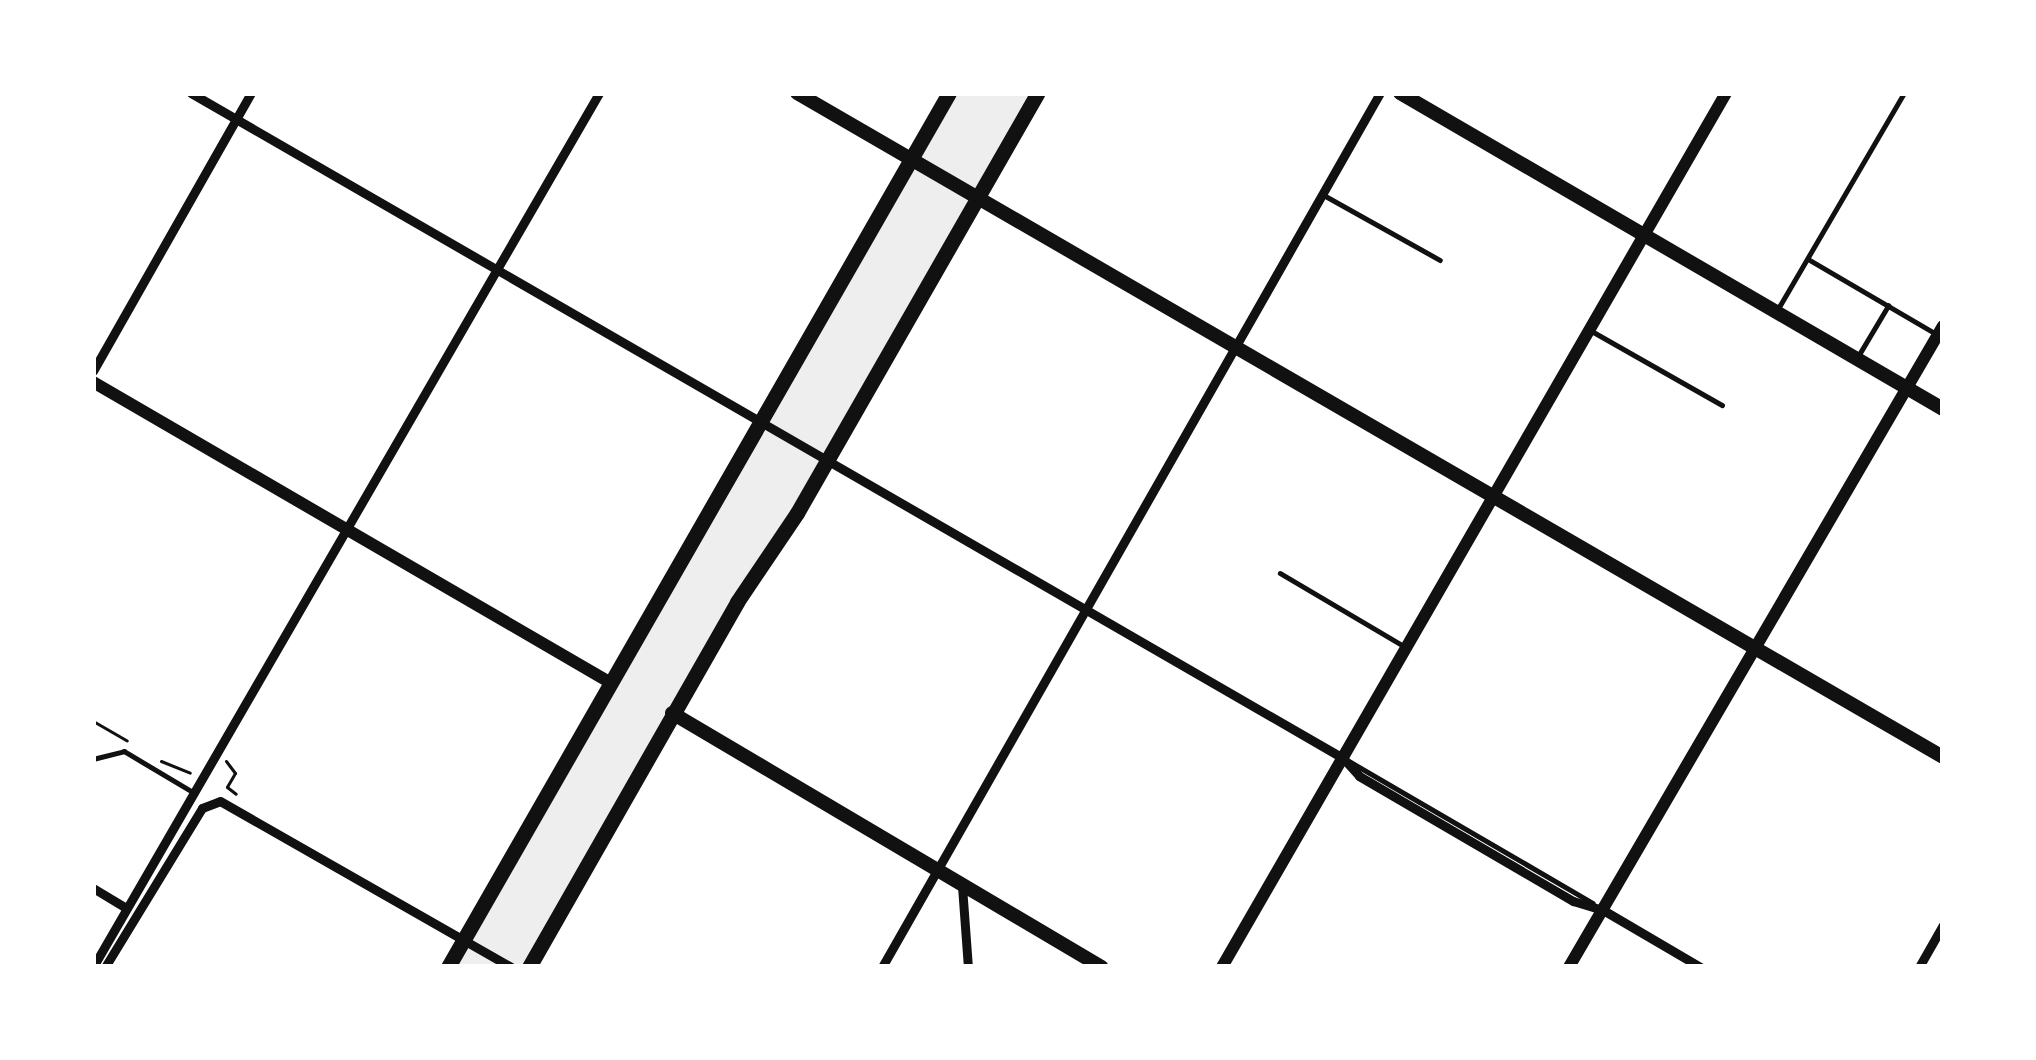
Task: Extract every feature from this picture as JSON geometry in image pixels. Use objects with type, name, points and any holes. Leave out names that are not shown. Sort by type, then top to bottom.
[{"type":"main road","points":[[797,93],[1943,757]]},
{"type":"main road","points":[[448,967],[949,93]]},
{"type":"main road","points":[[529,967],[672,713],[828,460],[1038,93]]},
{"type":"main road","points":[[1400,93],[1943,410]]},
{"type":"main road","points":[[672,713],[1102,967]]},
{"type":"street","points":[[191,93],[1343,758],[1359,776],[1554,890],[1603,910],[1700,967]]},
{"type":"street","points":[[93,370],[251,93]]},
{"type":"street","points":[[93,967],[193,792],[220,755],[599,93]]},
{"type":"street","points":[[882,967],[1379,93]]},
{"type":"street","points":[[1222,967],[1726,93]]},
{"type":"street","points":[[1569,967],[1940,330]]},
{"type":"street","points":[[93,382],[611,683]]},
{"type":"street","points":[[105,967],[202,808],[220,801],[511,967]]},
{"type":"street","points":[[962,886],[968,967]]},
{"type":"street","points":[[93,888],[125,907]]},
{"type":"street","points":[[1919,967],[1943,925]]},
{"type":"lane","points":[[1776,312],[1904,93]]},
{"type":"lane","points":[[1322,194],[1440,260]]},
{"type":"lane","points":[[1807,258],[1888,306],[1940,330]]},
{"type":"lane","points":[[1856,359],[1888,306]]},
{"type":"lane","points":[[1590,330],[1722,405]]},
{"type":"lane","points":[[1280,573],[1407,648]]},
{"type":"lane","points":[[93,760],[124,751],[193,792]]},
{"type":"path","points":[[220,755],[235,773],[227,787],[237,793]]},
{"type":"shaded area","points":[[949,93],[1038,93],[529,967],[448,967]]}]
